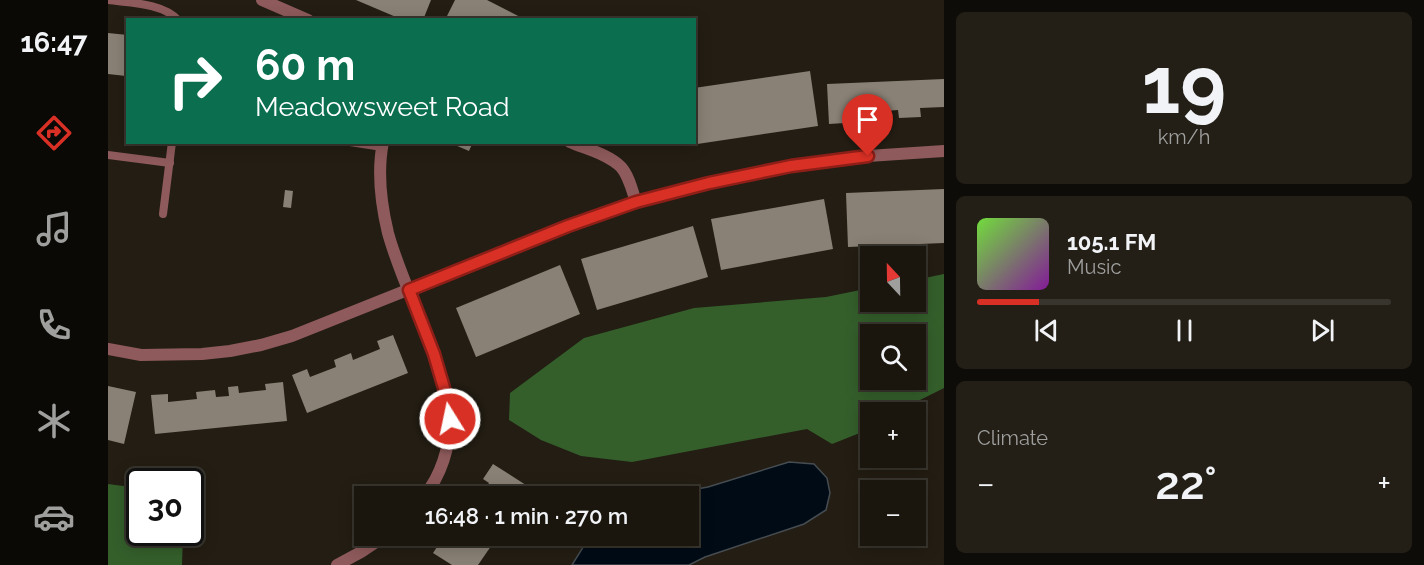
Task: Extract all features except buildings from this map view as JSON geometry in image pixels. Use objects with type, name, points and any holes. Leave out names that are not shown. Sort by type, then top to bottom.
[{"type":"street","points":[[262,0],[303,18]]},
{"type":"street","points":[[575,144],[614,161],[630,183],[636,202]]},
{"type":"street","points":[[383,145],[381,184],[388,233],[434,354],[450,419],[447,448],[441,470],[432,486]]},
{"type":"street","points":[[108,349],[141,355],[175,355],[230,351],[261,345],[292,336],[568,226],[636,202],[709,183],[791,166],[868,156],[944,152]]},
{"type":"street","points":[[337,565],[370,546]]},
{"type":"lane","points":[[108,0],[157,7],[168,11],[176,18]]},
{"type":"lane","points":[[163,214],[172,144]]},
{"type":"lane","points":[[108,155],[170,163]]},
{"type":"green space","points":[[944,274],[944,388],[916,402],[860,402],[860,433],[832,444],[807,429],[632,462],[581,456],[541,440],[509,420],[510,393],[584,338],[694,308],[826,297],[860,290],[860,312],[926,312],[926,278]]},
{"type":"green space","points":[[108,484],[126,486],[126,546],[183,546],[182,565],[108,565]]},
{"type":"shaded area","points":[[789,462],[814,464],[827,478],[830,493],[826,510],[804,524],[705,557],[689,565],[572,565],[584,546],[699,546],[699,489]]},
{"type":"route","points":[[450,419],[434,354],[409,290],[568,226],[636,202],[709,183],[791,166],[868,156]]}]
